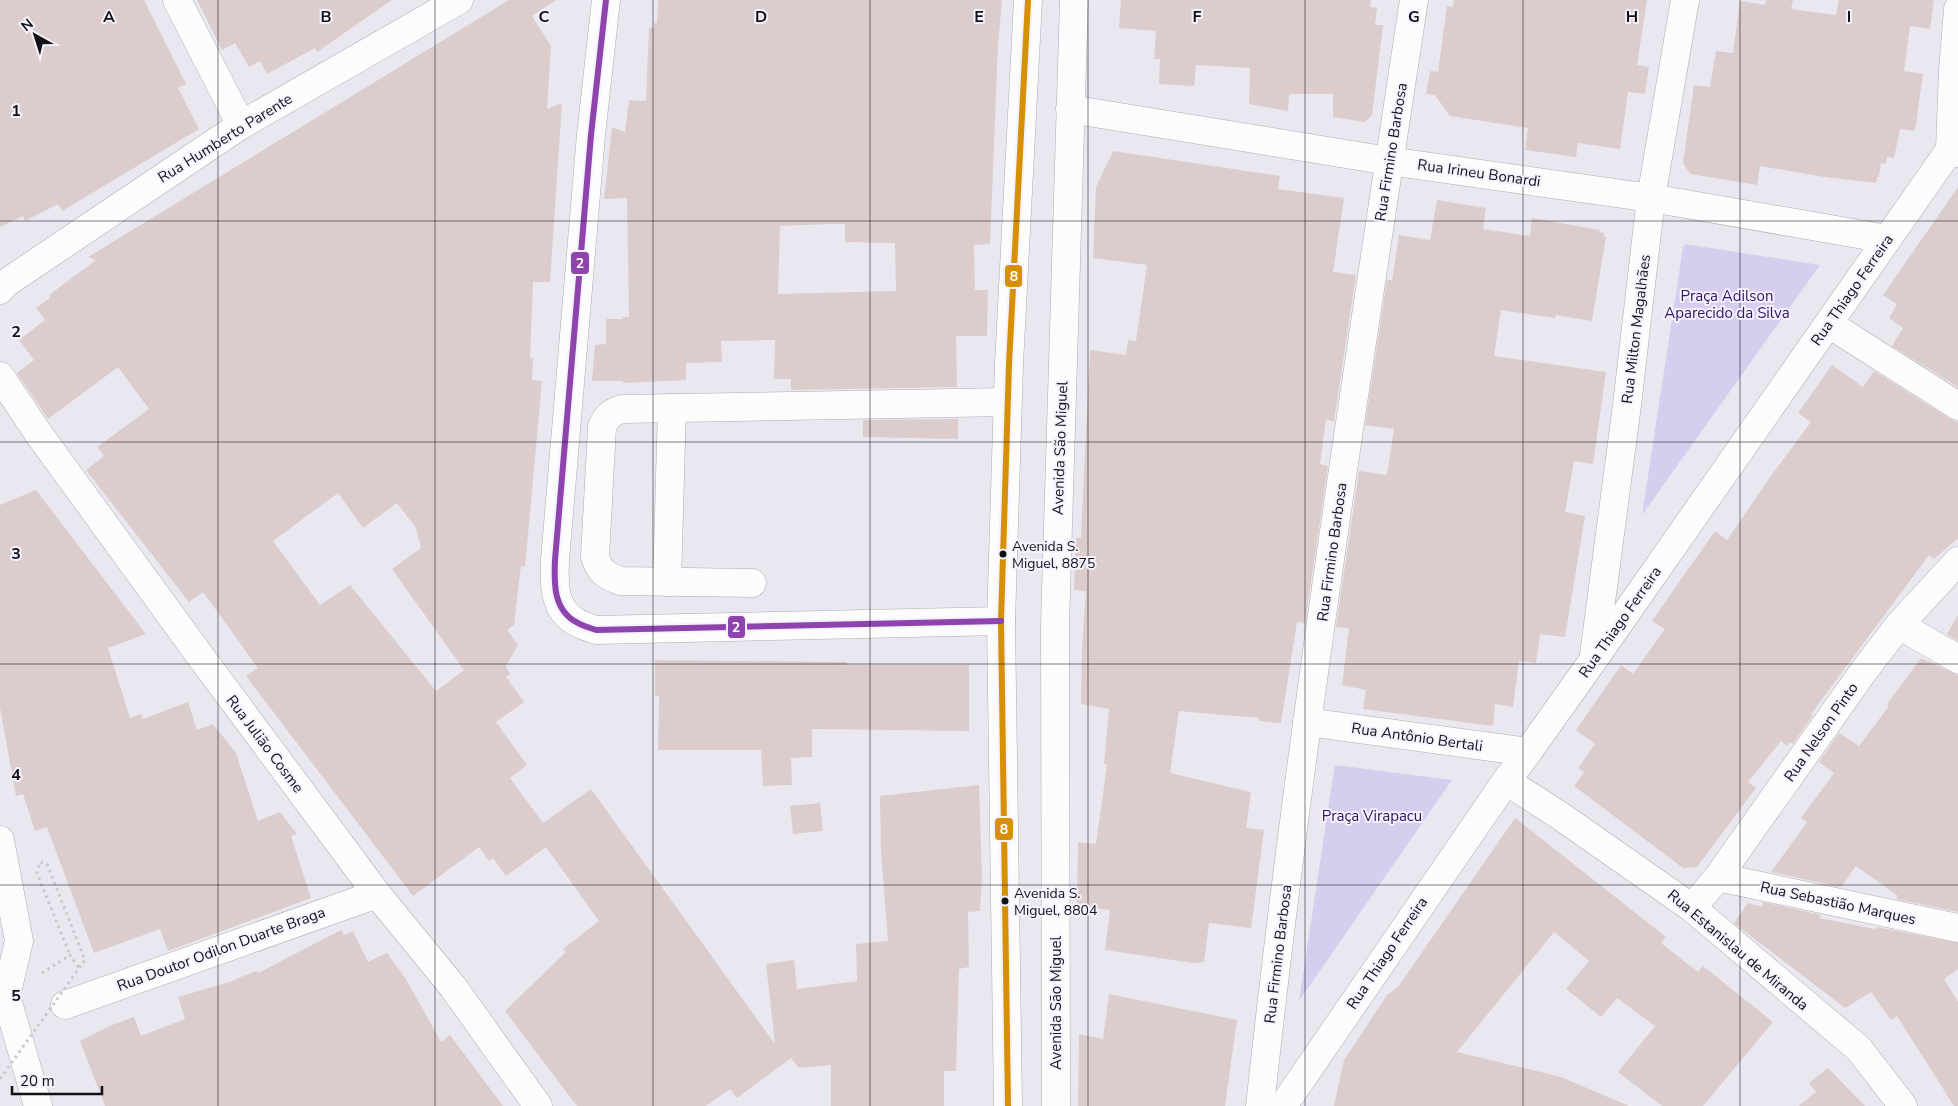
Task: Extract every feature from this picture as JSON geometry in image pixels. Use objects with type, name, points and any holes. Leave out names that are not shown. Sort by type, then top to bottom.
[{"type":"main road","points":[[177,0],[241,125]]},
{"type":"main road","name":"Rua Humberto Parente","points":[[0,290],[6,283],[241,125],[459,0]]},
{"type":"main road","points":[[606,0],[590,135],[555,560],[554,587],[558,602],[576,623],[596,630],[1001,621]]},
{"type":"main road","points":[[1008,1106],[1001,621],[1007,402],[1028,0]]},
{"type":"main road","name":"Avenida São Miguel","points":[[1056,1106],[1055,625],[1074,0]]},
{"type":"main road","name":"Rua Firmino Barbosa","points":[[1260,1106],[1275,969],[1307,722],[1414,0]]},
{"type":"main road","name":"Rua Milton Magalhães","points":[[1594,659],[1627,405],[1651,198],[1685,0]]},
{"type":"main road","points":[[1956,147],[1953,70],[1958,9]]},
{"type":"main road","name":"Rua Irineu Bonardi","points":[[1070,109],[1389,161],[1651,198],[1887,239]]},
{"type":"main road","name":"Rua Thiago Ferreira","points":[[1282,1106],[1506,781],[1594,659],[1887,239],[1956,147]]},
{"type":"main road","points":[[1829,324],[1958,406]]},
{"type":"main road","name":"Rua Julião Cosme","points":[[0,376],[38,433],[198,653],[377,894],[453,987],[538,1106]]},
{"type":"main road","points":[[752,583],[621,581],[604,573],[598,566],[595,557],[602,427],[606,418],[614,411],[622,408],[1007,402]]},
{"type":"main road","points":[[666,582],[672,408]]},
{"type":"main road","name":"Rua Nelson Pinto","points":[[1692,908],[1718,877],[1863,672],[1899,625],[1958,561]]},
{"type":"main road","points":[[1899,625],[1958,659]]},
{"type":"main road","name":"Rua Antônio Bertali","points":[[1307,722],[1528,752]]},
{"type":"main road","name":"Rua Estanislau de Miranda","points":[[1506,781],[1559,815],[1692,908],[1859,1050],[1903,1106]]},
{"type":"main road","points":[[0,840],[19,941],[3,986],[38,1106]]},
{"type":"main road","name":"Rua Sebastião Marques","points":[[1718,877],[1958,928]]},
{"type":"main road","name":"Rua Doutor Odilon Duarte Braga","points":[[65,1006],[377,894]]},
{"type":"path","points":[[0,1079],[85,960],[47,864],[40,862],[38,873],[70,955]]},
{"type":"green space","name":"Praça Adilson Aparecido da Silva","points":[[1685,244],[1820,265],[1642,515],[1683,247]]},
{"type":"green space","name":"Praça Virapacu","points":[[1335,765],[1452,780],[1299,1001],[1334,770]]},
{"type":"building","points":[[0,0],[144,0],[186,84],[178,88],[199,129],[62,211],[58,204],[25,221],[23,216],[0,227]]},
{"type":"building","points":[[197,0],[392,0],[317,52],[315,48],[267,74],[260,61],[249,67],[235,43],[222,50]]},
{"type":"building","points":[[509,0],[556,0],[532,16],[551,46],[547,109],[562,103],[550,282],[533,282],[530,358],[533,358],[532,380],[542,381],[525,567],[521,566],[514,625],[507,630],[518,645],[506,666],[510,674],[506,677],[524,702],[496,722],[527,765],[510,778],[543,823],[591,789],[775,1044],[766,964],[794,960],[797,989],[857,981],[856,944],[888,941],[881,852],[880,796],[979,785],[982,878],[980,911],[968,912],[969,967],[959,969],[956,1071],[944,1071],[944,1106],[831,1106],[831,1065],[799,1068],[791,1058],[737,1098],[730,1089],[706,1106],[577,1106],[505,1011],[566,952],[563,949],[599,921],[546,847],[506,876],[493,858],[489,861],[479,847],[413,896],[246,676],[258,668],[203,592],[189,602],[86,470],[104,456],[97,447],[149,409],[118,367],[48,419],[17,373],[34,360],[19,340],[45,320],[36,308],[50,298],[49,295],[96,260],[88,257]],"holes":[[[338,493],[363,528],[397,503],[416,528],[421,548],[392,569],[464,670],[436,691],[350,585],[320,605],[273,541]]]},
{"type":"building","points":[[658,0],[1002,0],[998,45],[990,244],[974,245],[975,290],[988,290],[987,336],[956,336],[957,387],[791,390],[791,379],[774,379],[775,340],[721,341],[722,362],[686,363],[686,380],[623,383],[623,381],[592,381],[595,345],[606,344],[606,319],[629,317],[627,198],[604,199],[612,127],[625,132],[629,100],[646,101],[649,28],[654,28],[654,23],[657,23]],"holes":[[[845,224],[845,242],[895,243],[896,291],[778,294],[780,226]]]},
{"type":"building","points":[[1121,0],[1371,0],[1370,7],[1377,8],[1375,25],[1383,25],[1372,115],[1365,122],[1333,117],[1333,94],[1289,94],[1288,111],[1249,104],[1250,68],[1196,65],[1194,86],[1159,84],[1160,59],[1154,59],[1156,31],[1119,28]]},
{"type":"building","points":[[1454,0],[1647,0],[1637,65],[1649,67],[1645,94],[1628,92],[1620,149],[1578,143],[1576,157],[1525,150],[1528,128],[1450,116],[1435,95],[1426,94],[1430,71],[1438,72],[1447,6],[1453,7]]},
{"type":"building","points":[[1766,0],[1793,0],[1791,9],[1836,15],[1839,0],[1934,0],[1930,29],[1910,26],[1904,71],[1923,74],[1915,131],[1900,129],[1894,158],[1887,157],[1886,164],[1881,163],[1876,183],[1824,177],[1760,166],[1757,185],[1690,174],[1683,163],[1694,85],[1710,87],[1716,51],[1733,53],[1740,1],[1765,5]]},
{"type":"building","points":[[1113,151],[1280,176],[1278,189],[1344,198],[1333,272],[1356,275],[1334,421],[1326,420],[1320,464],[1328,466],[1305,623],[1297,622],[1281,723],[1259,721],[1259,718],[1179,711],[1170,773],[1251,792],[1246,828],[1264,830],[1251,928],[1209,923],[1204,962],[1193,963],[1105,950],[1110,910],[1077,906],[1078,842],[1096,844],[1107,765],[1104,764],[1109,709],[1081,704],[1082,646],[1086,591],[1074,590],[1076,538],[1081,538],[1090,350],[1126,355],[1128,340],[1136,341],[1147,265],[1093,258],[1096,187]]},
{"type":"building","points":[[1958,187],[1958,387],[1892,346],[1903,328],[1889,318],[1897,304],[1883,295]]},
{"type":"building","points":[[1437,200],[1486,208],[1483,229],[1530,236],[1532,218],[1600,230],[1599,232],[1604,233],[1606,237],[1592,321],[1556,315],[1555,318],[1501,310],[1494,356],[1606,372],[1593,464],[1574,461],[1565,512],[1585,516],[1565,637],[1540,634],[1536,663],[1519,661],[1513,707],[1495,704],[1493,726],[1363,709],[1366,690],[1342,685],[1349,628],[1336,627],[1359,471],[1387,475],[1394,429],[1365,425],[1387,280],[1392,280],[1399,235],[1430,240]]},
{"type":"building","points":[[1832,365],[1863,387],[1874,371],[1950,419],[1958,422],[1958,538],[1934,559],[1929,555],[1811,714],[1813,715],[1793,744],[1790,742],[1787,746],[1781,741],[1748,782],[1756,788],[1697,867],[1683,868],[1574,786],[1584,772],[1578,768],[1595,744],[1576,730],[1621,665],[1633,674],[1665,629],[1652,621],[1715,531],[1727,540],[1811,422],[1798,413]]},
{"type":"building","points":[[958,419],[958,439],[863,437],[863,420]]},
{"type":"building","points":[[36,490],[146,634],[108,648],[130,718],[141,714],[143,719],[188,702],[197,730],[213,724],[236,753],[258,821],[280,812],[297,834],[291,836],[311,898],[168,951],[160,929],[94,953],[47,827],[35,831],[23,794],[16,796],[0,708],[0,505]]},
{"type":"building","points":[[1958,615],[1958,641],[1947,634]]},
{"type":"building","points":[[1921,658],[1958,675],[1958,912],[1896,899],[1898,896],[1856,866],[1841,887],[1771,872],[1807,822],[1801,818],[1834,773],[1819,762],[1839,733],[1859,746]]},
{"type":"building","points":[[655,660],[847,662],[847,665],[969,665],[969,731],[812,729],[812,757],[791,758],[792,785],[763,786],[761,750],[658,750],[659,696],[655,696]]},
{"type":"building","points":[[820,803],[823,831],[793,834],[790,806]]},
{"type":"building","points":[[1515,818],[1666,937],[1661,943],[1698,972],[1703,966],[1773,1022],[1703,1106],[1662,1106],[1618,1072],[1655,1026],[1617,998],[1601,1017],[1566,989],[1589,961],[1554,932],[1457,1052],[1561,1077],[1629,1106],[1334,1106],[1344,1060],[1387,995],[1398,987]]},
{"type":"building","points":[[1763,902],[1821,915],[1819,918],[1958,943],[1958,969],[1944,979],[1958,1002],[1958,1106],[1954,1106],[1897,1016],[1891,1020],[1871,992],[1845,1008],[1734,923],[1748,903],[1763,907]]},
{"type":"building","points":[[341,930],[344,935],[353,931],[368,962],[387,953],[406,979],[441,1042],[450,1035],[503,1106],[105,1106],[80,1041],[112,1025],[134,1017],[141,1036],[185,1019],[178,997],[236,980],[256,971],[258,973]]},
{"type":"building","points":[[1109,994],[1237,1020],[1225,1106],[1078,1106],[1079,1034],[1103,1039]]},
{"type":"building","points":[[1828,1068],[1865,1106],[1799,1106],[1816,1092],[1809,1083]]},
{"type":"transit line","name":"2","points":[[606,0],[591,135],[555,560],[555,587],[559,604],[570,618],[596,630],[1001,621]]},
{"type":"transit line","name":"8","points":[[1008,1106],[1001,621],[1009,364],[1028,0]]},
{"type":"place","name":"Avenida S. Miguel, 8875","points":[[1003,554]]},
{"type":"place","name":"Avenida S. Miguel, 8804","points":[[1005,901]]}]
